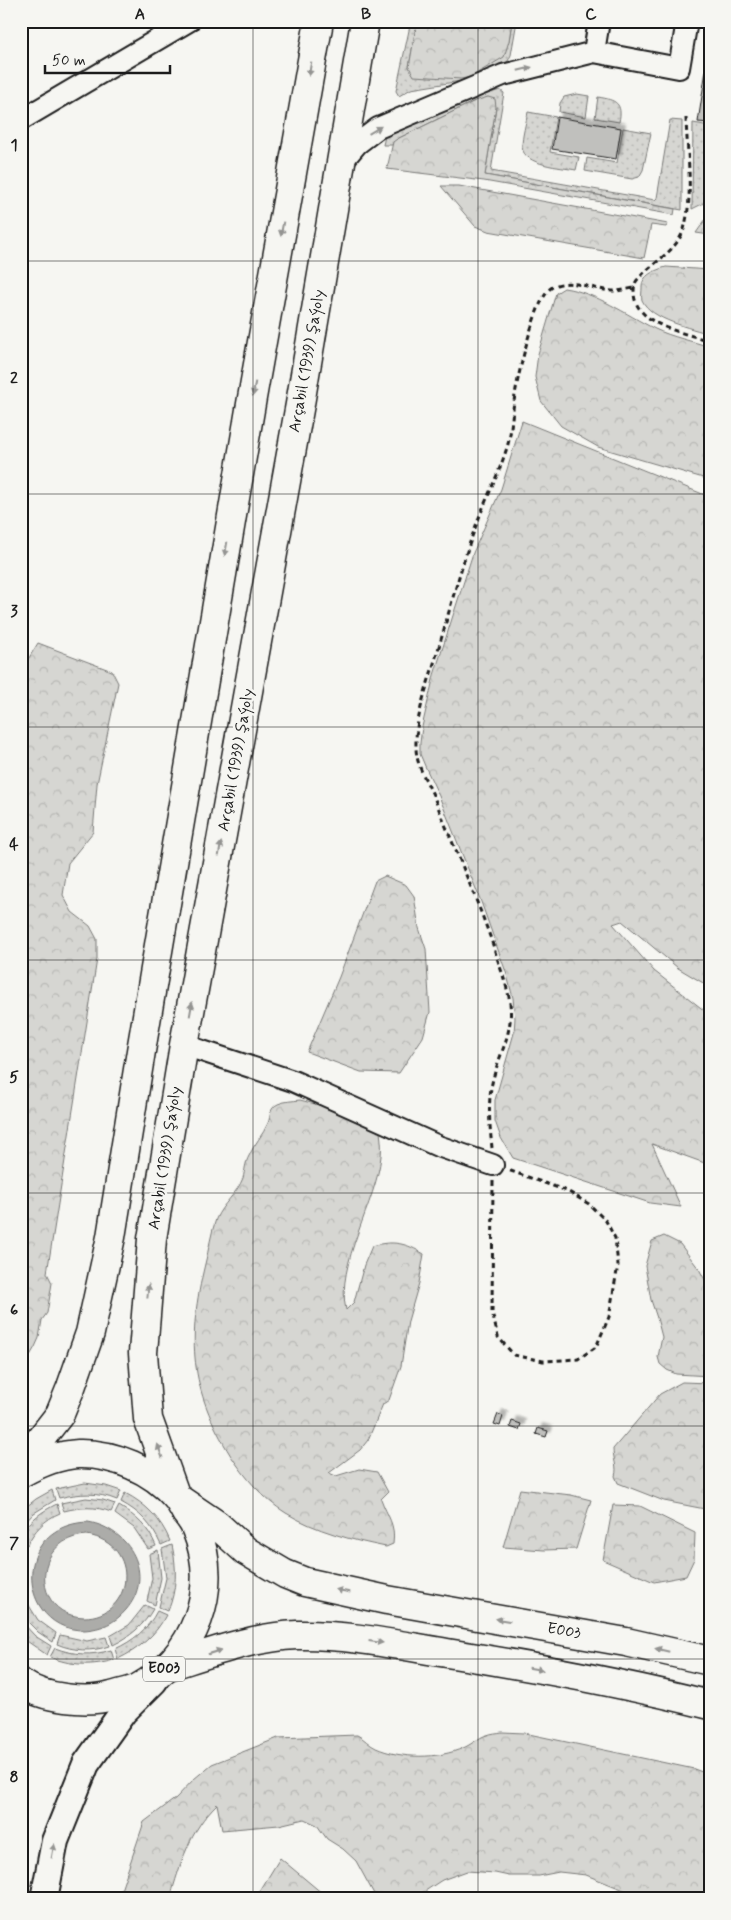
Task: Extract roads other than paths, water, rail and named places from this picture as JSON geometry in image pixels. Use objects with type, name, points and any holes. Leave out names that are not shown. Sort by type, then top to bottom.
[{"type":"highway","points":[[21,1464],[60,1414],[71,1387],[90,1333],[111,1237],[142,1041],[319,21]]},
{"type":"highway","name":"Arçabil (1939) şaýoly","points":[[176,1497],[148,1418],[143,1353],[152,1239],[184,1045],[300,404],[365,21]]},
{"type":"highway","name":"E003","points":[[21,1473],[42,1461],[78,1454],[115,1458],[148,1473],[176,1497],[216,1524],[246,1551],[285,1574],[305,1582],[387,1600],[626,1642],[710,1661]]},
{"type":"highway","name":"E003","points":[[169,1666],[191,1636],[204,1601],[206,1564],[196,1528],[176,1497]]},
{"type":"highway","name":"E003","points":[[21,1683],[61,1698],[100,1700],[137,1688],[169,1666],[260,1640],[297,1636],[322,1636],[379,1642],[469,1657],[615,1683],[710,1705]]},
{"type":"main road","points":[[44,1899],[55,1842],[86,1764],[123,1712],[169,1666]]},
{"type":"lane","points":[[21,120],[189,21]]},
{"type":"lane","points":[[594,52],[599,21]]},
{"type":"lane","points":[[340,164],[357,144],[378,128],[503,75],[594,52],[679,68],[686,21]]},
{"type":"lane","points":[[184,1045],[293,1081],[438,1146],[493,1165]]}]
